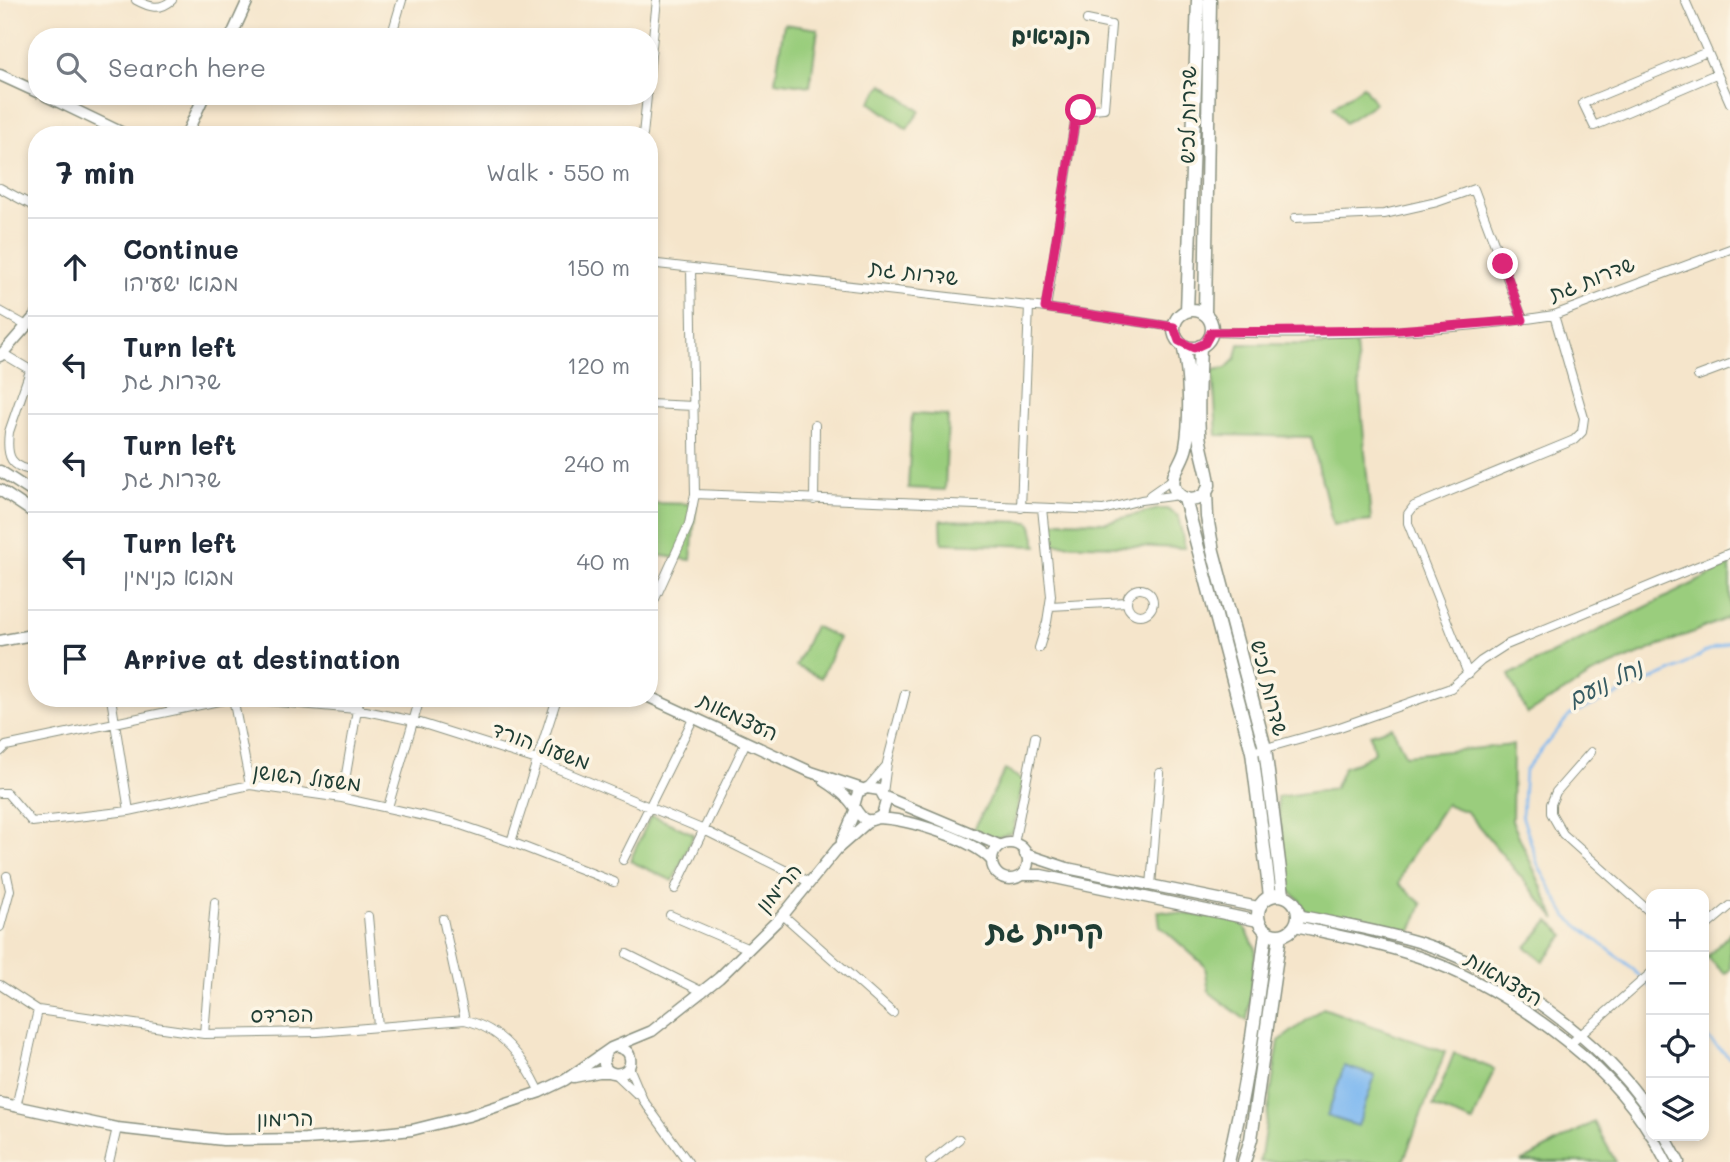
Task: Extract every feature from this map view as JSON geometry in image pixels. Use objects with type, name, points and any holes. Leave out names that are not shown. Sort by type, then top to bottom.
[{"type":"main road","name":"שדרות לכיש","points":[[1187,311],[1198,0]]},
{"type":"main road","name":"שדרות לכיש","points":[[1205,314],[1210,0]]},
{"type":"main road","points":[[1187,311],[1205,314],[1209,319],[1211,332],[1205,343],[1194,348],[1183,345],[1176,337],[1174,327],[1178,317],[1187,311]]},
{"type":"main road","points":[[1183,345],[1188,431],[1186,447],[1176,474],[1175,491],[1182,497],[1196,499],[1206,492],[1210,481],[1205,470],[1199,433],[1200,346]]},
{"type":"main road","points":[[1176,474],[1184,465],[1195,464],[1205,470]]},
{"type":"main road","name":"שדרות לכיש","points":[[1206,492],[1213,551],[1265,748],[1276,896]]},
{"type":"main road","name":"שדרות לכיש","points":[[1182,497],[1251,752],[1276,896]]},
{"type":"main road","points":[[1228,1162],[1253,1030],[1266,932],[1258,914],[1276,896],[1295,905],[1296,921],[1280,935],[1251,1139],[1244,1162]]},
{"type":"main road","points":[[1266,932],[1280,935]]},
{"type":"street","points":[[136,0],[155,7],[163,7],[172,0]]},
{"type":"street","points":[[235,28],[248,0]]},
{"type":"street","points":[[394,28],[402,0]]},
{"type":"street","points":[[654,28],[657,0]]},
{"type":"street","points":[[1685,0],[1730,103]]},
{"type":"street","points":[[1045,308],[1075,121],[1081,110],[1104,108],[1111,25],[1087,20]]},
{"type":"street","points":[[1707,52],[1583,103],[1594,126],[1716,74]]},
{"type":"street","points":[[0,75],[28,88]]},
{"type":"street","points":[[65,105],[108,126]]},
{"type":"street","points":[[190,126],[200,105]]},
{"type":"street","points":[[644,126],[646,105]]},
{"type":"street","points":[[0,188],[28,203]]},
{"type":"street","points":[[1295,218],[1384,215],[1437,202],[1474,189],[1523,320]]},
{"type":"street","name":"שדרות גת","points":[[1211,332],[1398,330],[1523,320],[1554,315],[1730,249]]},
{"type":"street","name":"שדרות גת","points":[[658,264],[1029,306],[1174,327]]},
{"type":"street","points":[[658,593],[690,524],[695,494],[691,269]]},
{"type":"street","points":[[1021,508],[1029,306]]},
{"type":"street","points":[[0,311],[27,326],[1,355],[28,369]]},
{"type":"street","points":[[1468,674],[1408,523],[1408,514],[1414,506],[1574,440],[1582,432],[1584,418],[1554,315]]},
{"type":"street","points":[[1699,376],[1730,364]]},
{"type":"street","points":[[28,384],[9,432],[8,443],[10,460],[17,466],[28,469]]},
{"type":"street","points":[[658,404],[694,406]]},
{"type":"street","points":[[814,500],[815,425]]},
{"type":"street","points":[[0,471],[28,489]]},
{"type":"street","points":[[1141,500],[1157,492],[1176,474]]},
{"type":"street","points":[[0,490],[28,510]]},
{"type":"street","points":[[695,494],[1103,510],[1141,500],[1182,497]]},
{"type":"street","points":[[1039,648],[1050,606],[1051,571],[1042,508]]},
{"type":"street","points":[[1251,752],[1337,728],[1451,688],[1481,661],[1506,645],[1730,553]]},
{"type":"street","points":[[1050,606],[1127,602]]},
{"type":"street","points":[[0,641],[28,636]]},
{"type":"street","points":[[874,819],[886,806],[884,795],[887,763],[905,694]]},
{"type":"street","name":"העצמאות","points":[[658,701],[811,772],[864,788]]},
{"type":"street","points":[[112,707],[128,811]]},
{"type":"street","name":"משעול הורד","points":[[0,752],[6,746],[189,707]]},
{"type":"street","points":[[235,707],[250,786]]},
{"type":"street","name":"משעול הורד","points":[[334,707],[414,721],[537,760],[704,830],[809,882]]},
{"type":"street","points":[[388,807],[418,707]]},
{"type":"street","points":[[511,842],[554,707]]},
{"type":"street","points":[[342,798],[356,709]]},
{"type":"street","points":[[623,860],[694,717]]},
{"type":"street","points":[[1014,844],[1035,737]]},
{"type":"street","points":[[675,889],[746,742]]},
{"type":"street","points":[[1591,752],[1556,792],[1551,813],[1563,834],[1646,909]]},
{"type":"street","points":[[887,763],[855,796],[855,808],[861,818],[900,820],[946,835],[981,851],[992,862]]},
{"type":"street","name":"העצמאות","points":[[811,772],[840,792],[855,808]]},
{"type":"street","points":[[1151,886],[1160,773]]},
{"type":"street","name":"משעול השושן","points":[[0,793],[7,793],[32,822],[128,811],[250,786],[342,798],[452,822],[614,882]]},
{"type":"street","points":[[864,788],[876,788],[884,795],[999,845],[1014,844],[1026,854],[1067,868],[1151,886],[1258,914]]},
{"type":"street","name":"הרימון","points":[[837,849],[855,808]]},
{"type":"street","name":"הרימון","points":[[618,1047],[652,1031],[702,992],[783,915],[837,849],[874,819]]},
{"type":"street","points":[[999,845],[992,855],[992,862],[996,872],[1005,879],[1015,880],[1024,874],[1028,865],[1026,854]]},
{"type":"street","points":[[1024,874],[1258,914]]},
{"type":"street","points":[[0,927],[10,890],[6,876]]},
{"type":"street","points":[[204,1034],[215,902]]},
{"type":"street","points":[[1709,924],[1730,906]]},
{"type":"street","points":[[670,915],[748,949]]},
{"type":"street","points":[[783,915],[893,1013]]},
{"type":"street","points":[[368,916],[378,1026]]},
{"type":"street","points":[[443,919],[465,1020]]},
{"type":"street","name":"העצמאות","points":[[1296,921],[1417,942],[1462,959],[1535,1001],[1580,1036],[1619,1071],[1646,1106]]},
{"type":"street","name":"העצמאות","points":[[1296,921],[1389,947],[1455,971],[1485,986],[1569,1045],[1617,1089],[1646,1125]]},
{"type":"street","points":[[626,954],[702,992]]},
{"type":"street","points":[[1569,1045],[1646,978]]},
{"type":"street","name":"הפרדס","points":[[0,985],[38,1010],[204,1034],[317,1032],[465,1020],[481,1024],[497,1033],[524,1063],[540,1092]]},
{"type":"street","points":[[16,1107],[38,1010]]},
{"type":"street","name":"הרימון","points":[[630,1063],[652,1031]]},
{"type":"street","points":[[643,1100],[626,1051],[618,1047],[606,1052],[604,1063],[643,1100],[688,1162]]},
{"type":"street","name":"הרימון","points":[[0,1103],[117,1128],[223,1140],[364,1135],[412,1130],[468,1116],[540,1092],[565,1080],[606,1052]]},
{"type":"street","points":[[613,1073],[622,1073],[630,1063]]},
{"type":"street","name":"הרימון","points":[[565,1080],[599,1072],[613,1073]]},
{"type":"street","points":[[109,1162],[117,1128]]},
{"type":"street","points":[[930,1162],[959,1139]]},
{"type":"street","name":"העצמאות","points":[[1655,1141],[1666,1162]]},
{"type":"street","points":[[1668,1141],[1679,1162]]},
{"type":"green space","points":[[784,24],[818,29],[810,86],[775,81]]},
{"type":"green space","points":[[883,84],[920,111],[907,129],[870,102]]},
{"type":"green space","points":[[1363,86],[1375,103],[1345,123],[1333,107]]},
{"type":"green space","points":[[1239,344],[1356,345],[1371,521],[1333,525],[1311,437],[1217,435],[1213,370],[1226,368],[1236,358]]},
{"type":"green space","points":[[912,414],[948,416],[945,490],[908,488]]},
{"type":"green space","points":[[658,503],[696,504],[691,560],[658,555]]},
{"type":"green space","points":[[1167,509],[1178,516],[1185,548],[1054,544],[1052,528],[1054,523],[1060,521],[1106,522]]},
{"type":"green space","points":[[941,520],[1029,522],[1037,546],[942,543]]},
{"type":"green space","points":[[1730,565],[1730,617],[1598,671],[1527,714],[1509,675]]},
{"type":"green space","points":[[814,626],[839,638],[821,678],[796,666]]},
{"type":"green space","points":[[1392,727],[1405,755],[1513,745],[1512,821],[1556,919],[1467,812],[1446,804],[1405,866],[1399,884],[1422,904],[1411,931],[1304,911],[1299,899],[1287,890],[1277,797],[1334,789],[1344,767],[1357,763],[1374,752],[1370,734]]},
{"type":"green space","points":[[1005,770],[1023,780],[1013,832],[994,839],[973,831]]},
{"type":"green space","points":[[651,815],[694,834],[673,881],[630,861]]},
{"type":"green space","points":[[1158,911],[1241,920],[1256,949],[1247,1021],[1209,992],[1205,966],[1160,926]]},
{"type":"green space","points":[[1549,921],[1565,935],[1543,961],[1526,947]]},
{"type":"green space","points":[[1730,933],[1730,969],[1725,974],[1709,959],[1709,955]]},
{"type":"green space","points":[[1323,1008],[1445,1052],[1403,1162],[1260,1162],[1279,1041]]},
{"type":"green space","points":[[1454,1053],[1494,1069],[1473,1122],[1433,1107]]},
{"type":"green space","points":[[1594,1122],[1616,1162],[1521,1162]]},
{"type":"water","points":[[1344,1066],[1375,1076],[1358,1126],[1327,1116]]},
{"type":"waterway","name":"נחל נועם","points":[[1646,983],[1631,967],[1567,917],[1538,865],[1522,815],[1525,770],[1570,715],[1681,667],[1705,652],[1730,642]]},
{"type":"waterway","name":"נחל נועם","points":[[1709,1039],[1730,1058]]},
{"type":"district","name":"הנביאים","points":[[1051,36]]},
{"type":"district","name":"קריית גת","points":[[1045,931]]},
{"type":"route","points":[[1081,110],[1075,121],[1045,308],[1174,327],[1179,341],[1194,348],[1205,343],[1211,332],[1398,330],[1523,320],[1503,264]]}]
